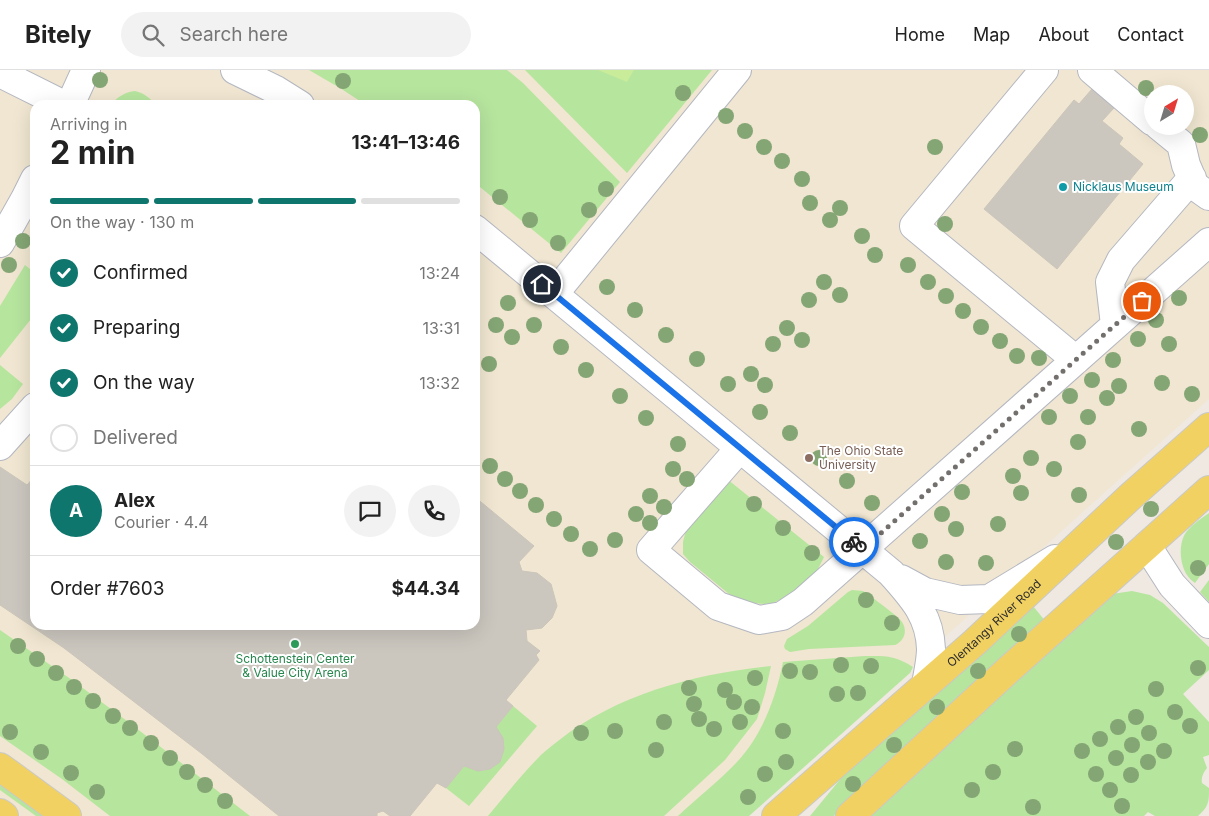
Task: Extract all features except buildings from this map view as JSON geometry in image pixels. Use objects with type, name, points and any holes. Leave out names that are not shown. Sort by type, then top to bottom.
[{"type":"main road","name":"Olentangy River Road","points":[[776,816],[974,642],[1209,427]]},
{"type":"main road","points":[[850,816],[1006,672],[1209,490]]},
{"type":"main road","points":[[0,767],[67,816]]},
{"type":"main road","points":[[0,813],[4,816]]},
{"type":"street","points":[[72,100],[86,70]]},
{"type":"street","points":[[235,70],[292,100]]},
{"type":"street","points":[[554,294],[737,70]]},
{"type":"street","points":[[1044,70],[914,226],[1076,360]]},
{"type":"street","points":[[1092,70],[1144,113]]},
{"type":"street","points":[[0,73],[54,100]]},
{"type":"street","points":[[1115,325],[1110,282],[1121,260],[1200,187],[1186,165],[1181,144],[1170,135]]},
{"type":"street","points":[[0,243],[30,190]]},
{"type":"street","points":[[480,233],[891,573],[917,603],[928,627],[931,650],[926,684]]},
{"type":"street","points":[[740,448],[651,550],[718,606],[759,620],[782,616],[803,602],[1209,242]]},
{"type":"street","points":[[0,446],[30,413]]},
{"type":"street","points":[[891,573],[925,592],[960,600],[990,599],[1082,542]]},
{"type":"street","points":[[1147,546],[1172,585],[1209,624]]},
{"type":"shaded area","name":"The Ohio State University","points":[[0,70],[1209,70],[1209,399],[819,751],[744,816],[0,816]]},
{"type":"green space","points":[[309,70],[507,70],[523,83],[620,182],[561,253],[480,187],[480,100],[358,100]]},
{"type":"green space","points":[[525,70],[712,70],[627,173]]},
{"type":"green space","points":[[598,70],[634,70],[627,82]]},
{"type":"green space","points":[[135,91],[141,93],[151,100],[116,100],[128,92]]},
{"type":"green space","points":[[25,265],[30,269],[30,320],[0,358],[0,306]]},
{"type":"green space","points":[[0,365],[23,384],[12,399],[0,409]]},
{"type":"green space","points":[[727,479],[824,557],[818,569],[809,579],[790,595],[773,603],[753,603],[729,594],[683,554],[686,530]]},
{"type":"green space","points":[[1209,513],[1209,564],[1195,583],[1184,570],[1182,564],[1182,540],[1195,523]]},
{"type":"green space","points":[[1209,580],[1209,602],[1200,592]]},
{"type":"green space","points":[[852,590],[863,591],[868,594],[902,622],[905,632],[901,641],[895,645],[809,649],[790,652],[785,649],[784,646],[787,639],[808,626]]},
{"type":"green space","points":[[1132,591],[1150,595],[1163,603],[1209,647],[1209,670],[1183,694],[1209,722],[1209,755],[1203,757],[1207,768],[1202,781],[1209,788],[1208,800],[1198,816],[1155,816],[1148,812],[1144,816],[862,816],[1112,594]]},
{"type":"green space","points":[[1033,606],[1046,622],[834,816],[810,816],[847,771]]},
{"type":"green space","points":[[0,630],[72,680],[250,816],[110,816],[62,779],[0,736]]},
{"type":"green space","points":[[865,656],[890,657],[913,667],[910,673],[749,816],[678,816],[737,762],[754,740],[772,702],[783,662]]},
{"type":"green space","points":[[771,666],[757,719],[725,760],[664,816],[488,816],[520,777],[543,753],[582,724],[606,710],[659,688],[715,674]]},
{"type":"green space","points":[[513,706],[537,726],[469,806],[446,788],[464,766],[486,770],[500,762],[496,727]]},
{"type":"green space","points":[[0,779],[53,816],[36,816],[0,790]]},
{"type":"way so far","points":[[854,542],[863,549],[1142,301]]},
{"type":"place","name":"Nicklaus Museum","points":[[1063,187]]},
{"type":"place","name":"The Ohio State University","points":[[809,458]]},
{"type":"place","name":"Schottenstein Center & Value City Arena","points":[[295,644]]},
{"type":"route","points":[[542,284],[854,542]]}]
